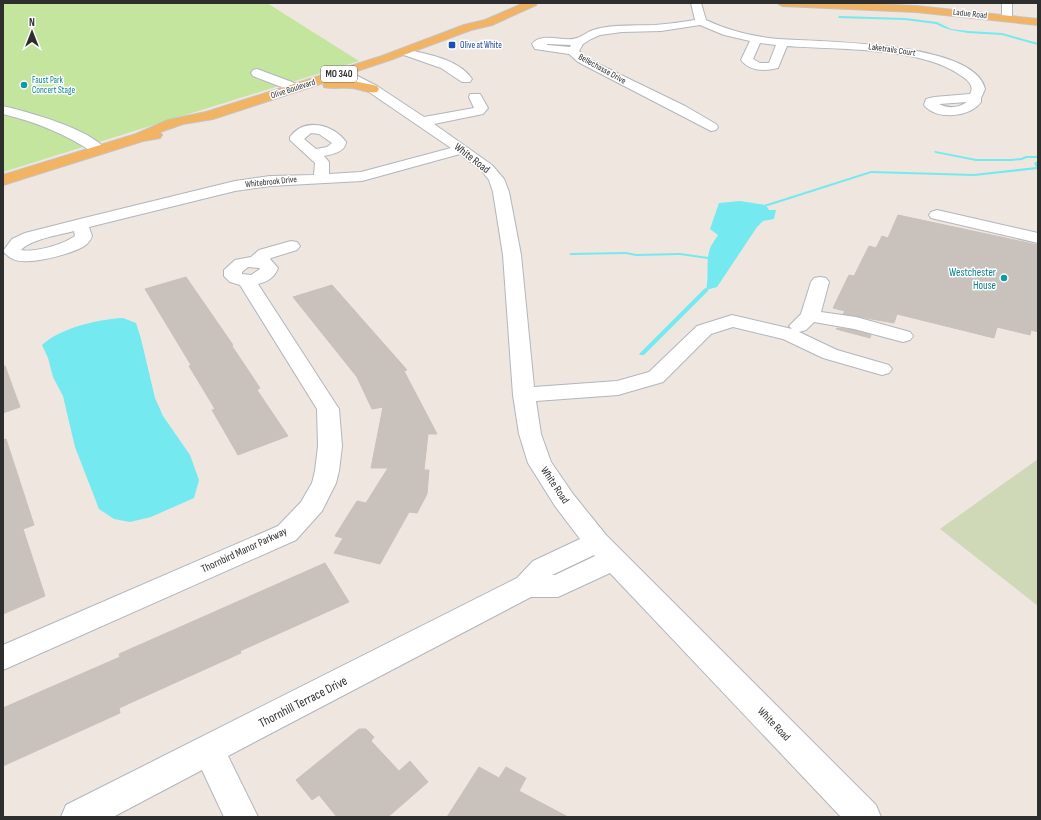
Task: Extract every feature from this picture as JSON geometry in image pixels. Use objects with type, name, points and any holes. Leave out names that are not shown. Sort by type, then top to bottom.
[{"type":"main road","name":"Olive Boulevard","points":[[468,27],[474,21],[514,3]]},
{"type":"main road","name":"Olive Boulevard","points":[[3,180],[140,137],[167,134],[197,124],[208,116],[344,73],[405,52],[468,27],[488,23],[532,3]]},
{"type":"main road","name":"Ladue Road","points":[[782,3],[942,11],[1038,22]]},
{"type":"main road","points":[[298,88],[350,83],[373,89]]},
{"type":"street","points":[[696,3],[701,22]]},
{"type":"street","points":[[1007,3],[1007,18]]},
{"type":"street","name":"Laketrails Court","points":[[701,22],[730,33],[756,40],[880,47],[921,54],[956,67],[973,78],[979,88],[979,93],[974,98]]},
{"type":"street","name":"Bellechasse Drive","points":[[701,22],[664,27],[610,30],[588,36],[576,46],[576,56],[680,109],[711,127]]},
{"type":"street","points":[[756,40],[747,60],[751,64],[761,66],[774,65],[783,42]]},
{"type":"street","points":[[405,52],[444,63],[456,69],[466,79]]},
{"type":"street","points":[[258,73],[298,88]]},
{"type":"street","name":"White Road","points":[[344,73],[373,89],[462,149],[487,168],[496,179],[501,192],[512,255],[524,395],[530,434],[540,463],[564,500],[605,551],[864,817]]},
{"type":"street","points":[[421,122],[478,111],[481,108],[475,97]]},
{"type":"street","points":[[3,110],[34,118],[62,128],[99,150]]},
{"type":"street","name":"Whitebrook Drive","points":[[80,224],[253,182],[362,176],[462,149]]},
{"type":"street","points":[[314,154],[322,162],[323,168],[321,179]]},
{"type":"street","points":[[937,215],[1038,238]]},
{"type":"street","name":"Thornbird Manor Parkway","points":[[3,658],[287,533],[312,506],[325,480],[330,457],[331,432],[328,409],[251,271],[265,254],[292,246]]},
{"type":"street","points":[[790,335],[810,316],[820,282]]},
{"type":"street","points":[[810,316],[856,323],[903,336]]},
{"type":"street","points":[[524,395],[618,388],[656,376],[704,330],[732,321],[790,335],[830,354],[882,369]]},
{"type":"street","name":"Thornhill Terrace Drive","points":[[78,817],[527,586],[558,586],[605,551]]},
{"type":"street","points":[[209,750],[241,817]]},
{"type":"green space","points":[[3,3],[267,3],[359,61],[3,172]]},
{"type":"green space","points":[[1038,459],[1038,606],[940,529]]},
{"type":"water","points":[[740,201],[766,205],[769,210],[776,210],[774,219],[763,221],[757,227],[717,287],[706,290],[709,252],[711,245],[718,235],[710,229],[719,203]]},
{"type":"water","points":[[123,318],[136,323],[155,398],[163,416],[190,455],[199,480],[194,498],[151,517],[130,522],[114,519],[99,509],[75,447],[63,396],[53,377],[48,358],[42,345],[69,329],[92,322]]},
{"type":"building","name":"Westchester House","points":[[898,215],[1038,245],[1038,332],[1031,330],[1030,335],[997,327],[994,338],[897,314],[894,323],[843,314],[845,311],[833,308],[849,275],[854,276],[869,246],[876,248],[882,236],[888,238]]},
{"type":"building","points":[[186,277],[233,345],[232,346],[260,388],[257,390],[288,436],[238,455],[212,410],[215,409],[189,366],[191,365],[145,289]]},
{"type":"building","points":[[332,285],[407,370],[404,371],[437,434],[428,434],[424,470],[429,470],[427,494],[417,513],[409,512],[380,564],[334,553],[343,538],[335,536],[343,523],[357,501],[366,503],[388,468],[371,468],[383,407],[372,409],[357,377],[293,297]]},
{"type":"building","points":[[836,329],[854,330],[871,335],[870,338]]},
{"type":"building","points":[[3,366],[5,366],[20,407],[3,413]]},
{"type":"building","points":[[6,439],[34,525],[23,529],[45,596],[3,614],[3,440]]},
{"type":"building","points":[[325,563],[349,602],[119,708],[120,713],[3,766],[3,708],[120,657],[119,654]]},
{"type":"building","points":[[359,729],[366,729],[374,737],[371,741],[399,771],[410,761],[428,782],[388,817],[337,817],[319,795],[312,800],[296,780]]},
{"type":"building","points":[[479,767],[499,778],[506,767],[526,778],[519,791],[568,817],[447,817]]},
{"type":"waterway","points":[[839,17],[905,19],[937,23],[943,27],[959,31],[1002,34],[1038,44]]},
{"type":"waterway","points":[[936,152],[976,160],[1011,160],[1026,157],[1038,157]]},
{"type":"waterway","points":[[766,205],[871,172],[974,175],[1038,168],[1036,163],[1038,162]]},
{"type":"waterway","points":[[571,254],[680,254],[708,258]]},
{"type":"waterway","points":[[642,354],[706,290]]},
{"type":"place","name":"Olive at White","points":[[452,45]]},
{"type":"place","name":"Faust Park Concert Stage","points":[[24,85]]},
{"type":"place","name":"Westchester House","points":[[1004,278]]}]
